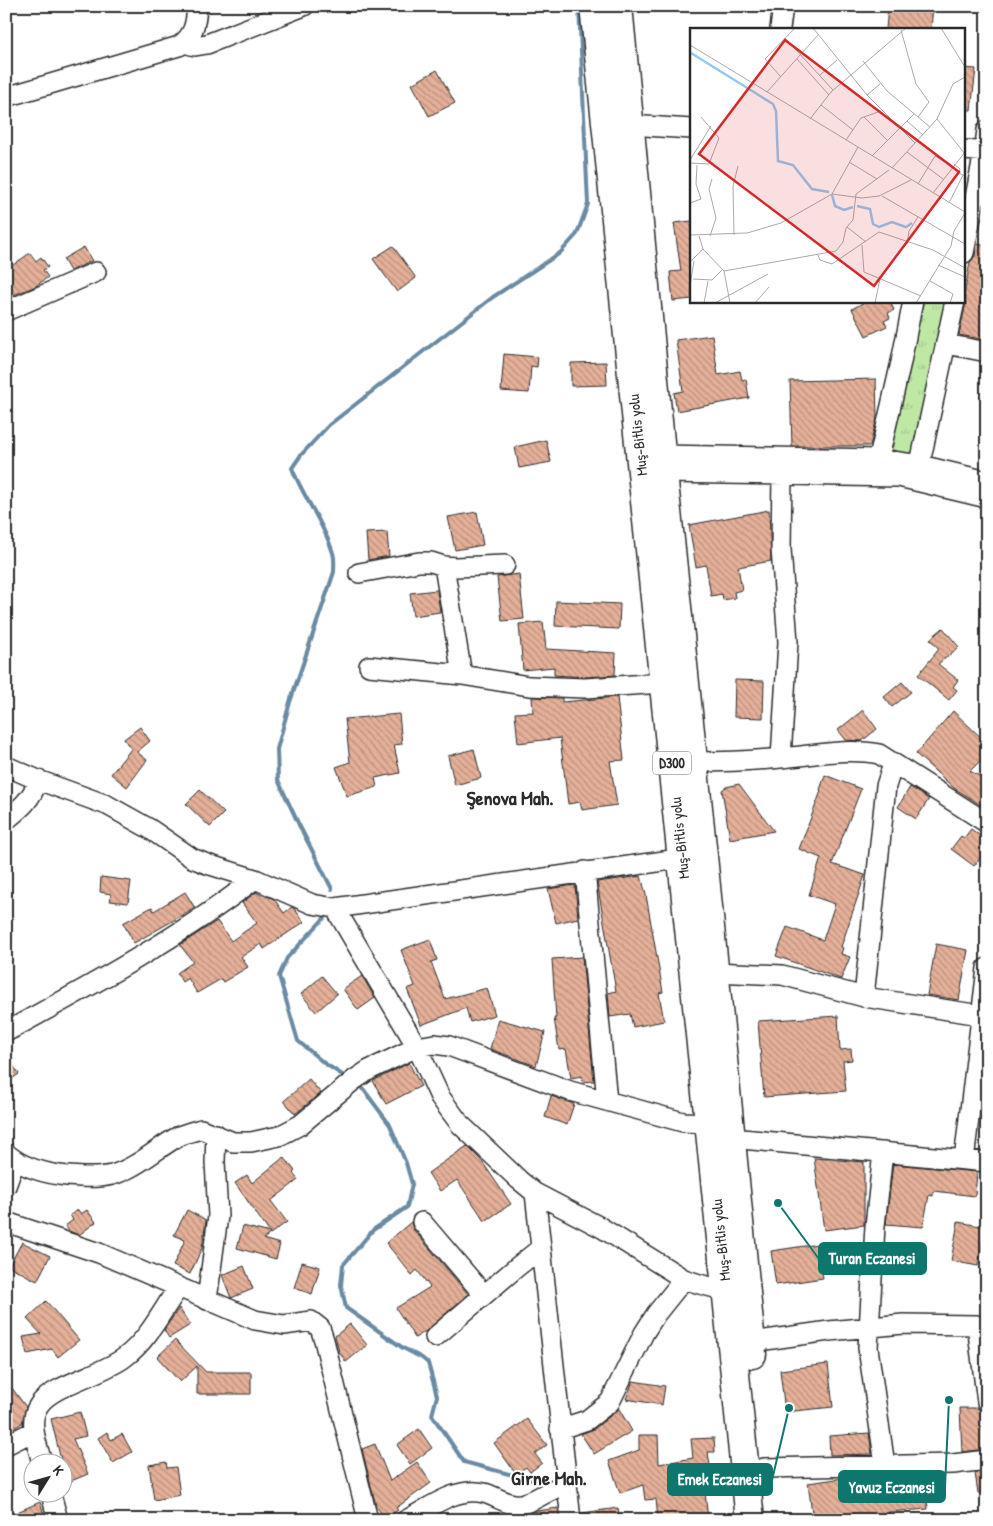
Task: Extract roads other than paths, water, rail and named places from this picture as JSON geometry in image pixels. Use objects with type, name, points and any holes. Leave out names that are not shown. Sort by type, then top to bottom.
[{"type":"highway","name":"Muş-Bitlis yolu","points":[[594,6],[693,857],[736,1291],[750,1520]]},
{"type":"highway","name":"Muş-Bitlis yolu","points":[[618,6],[662,464],[674,681]]},
{"type":"highway","name":"Muş-Bitlis yolu","points":[[680,733],[693,762],[693,857],[714,972],[720,1131]]},
{"type":"highway","name":"Muş-Bitlis yolu","points":[[736,1291],[751,1342],[769,1520]]},
{"type":"street","points":[[6,98],[174,49],[184,43],[194,30],[197,6]]},
{"type":"street","points":[[184,43],[195,46],[207,44],[304,6]]},
{"type":"street","points":[[780,28],[783,6]]},
{"type":"street","points":[[630,125],[690,129]]},
{"type":"street","points":[[966,244],[986,152],[987,130]]},
{"type":"street","points":[[966,150],[986,152]]},
{"type":"street","points":[[6,311],[96,272]]},
{"type":"street","points":[[876,467],[901,362],[913,302]]},
{"type":"street","points":[[918,473],[955,302]]},
{"type":"street","points":[[946,344],[987,352]]},
{"type":"street","points":[[662,464],[876,467],[899,477],[918,473],[987,481]]},
{"type":"street","points":[[662,464],[782,474],[876,467]]},
{"type":"street","points":[[918,473],[987,498]]},
{"type":"street","points":[[781,758],[788,642],[781,549],[782,474]]},
{"type":"street","points":[[359,573],[418,562],[464,567],[506,565]]},
{"type":"street","points":[[444,566],[462,675]]},
{"type":"street","points":[[369,666],[462,675],[529,686],[557,688],[613,688],[674,681]]},
{"type":"street","points":[[693,762],[740,762],[838,752],[878,754],[987,823]]},
{"type":"street","points":[[864,997],[886,786],[893,764]]},
{"type":"street","points":[[6,766],[122,812],[192,858],[255,879],[312,904],[335,908],[693,857]]},
{"type":"street","points":[[6,820],[28,802],[38,780]]},
{"type":"street","points":[[585,871],[607,1101]]},
{"type":"street","points":[[6,1032],[158,946],[212,911],[255,879]]},
{"type":"street","points":[[335,908],[417,1047],[440,1097],[454,1117],[472,1136],[535,1194],[602,1228],[684,1279],[736,1291]]},
{"type":"street","points":[[964,1160],[984,1016],[987,968]]},
{"type":"street","points":[[714,972],[782,975],[864,997],[984,1016]]},
{"type":"street","points":[[6,1186],[11,1157],[33,1169],[52,1174],[72,1177],[97,1177],[129,1168],[180,1136],[201,1129],[233,1142],[251,1142],[279,1136],[300,1125],[354,1080],[417,1047],[434,1044],[449,1046],[570,1091],[720,1131],[882,1152],[987,1162]]},
{"type":"street","points":[[207,1300],[218,1216],[216,1134]]},
{"type":"street","points":[[882,1152],[875,1226],[868,1348],[885,1465]]},
{"type":"street","points":[[535,1194],[570,1520]]},
{"type":"street","points":[[6,1222],[99,1253],[255,1320],[284,1325],[311,1322],[320,1328],[368,1520]]},
{"type":"street","points":[[422,1222],[484,1295]]},
{"type":"street","points":[[434,1337],[540,1248]]},
{"type":"street","points":[[560,1429],[587,1420],[610,1402],[644,1333],[684,1279]]},
{"type":"street","points":[[40,1454],[34,1430],[36,1410],[44,1399],[114,1365],[130,1353],[147,1335],[178,1288]]},
{"type":"street","points":[[751,1342],[902,1324],[982,1327],[987,1402]]},
{"type":"street","points":[[6,1445],[34,1430]]},
{"type":"street","points":[[764,1468],[952,1464],[987,1460]]},
{"type":"street","points":[[406,1520],[447,1498],[464,1493],[484,1493],[514,1504],[527,1502],[553,1488],[567,1485]]},
{"type":"street","points":[[53,1504],[58,1520]]},
{"type":"waterway","points":[[332,889],[278,780],[277,749],[290,702],[334,572],[334,555],[329,542],[292,468],[301,455],[329,425],[493,297],[560,253],[577,234],[588,204],[579,6]]},
{"type":"waterway","points":[[328,914],[287,958],[279,976],[298,1041],[324,1063],[347,1078]]},
{"type":"waterway","points":[[357,1084],[361,1086],[390,1125],[406,1163],[412,1184],[407,1207],[373,1230],[343,1265],[341,1285],[346,1308],[428,1363],[437,1396],[432,1415],[464,1462],[535,1481]]},
{"type":"place","name":"Turan Eczanesi","points":[[778,1203]]},
{"type":"place","name":"Yavuz Eczanesi","points":[[949,1400]]},
{"type":"place","name":"Emek Eczanesi","points":[[789,1408]]},
{"type":"district","name":"Şenova Mah.","points":[[510,798]]},
{"type":"district","name":"Girne Mah.","points":[[549,1478]]}]
